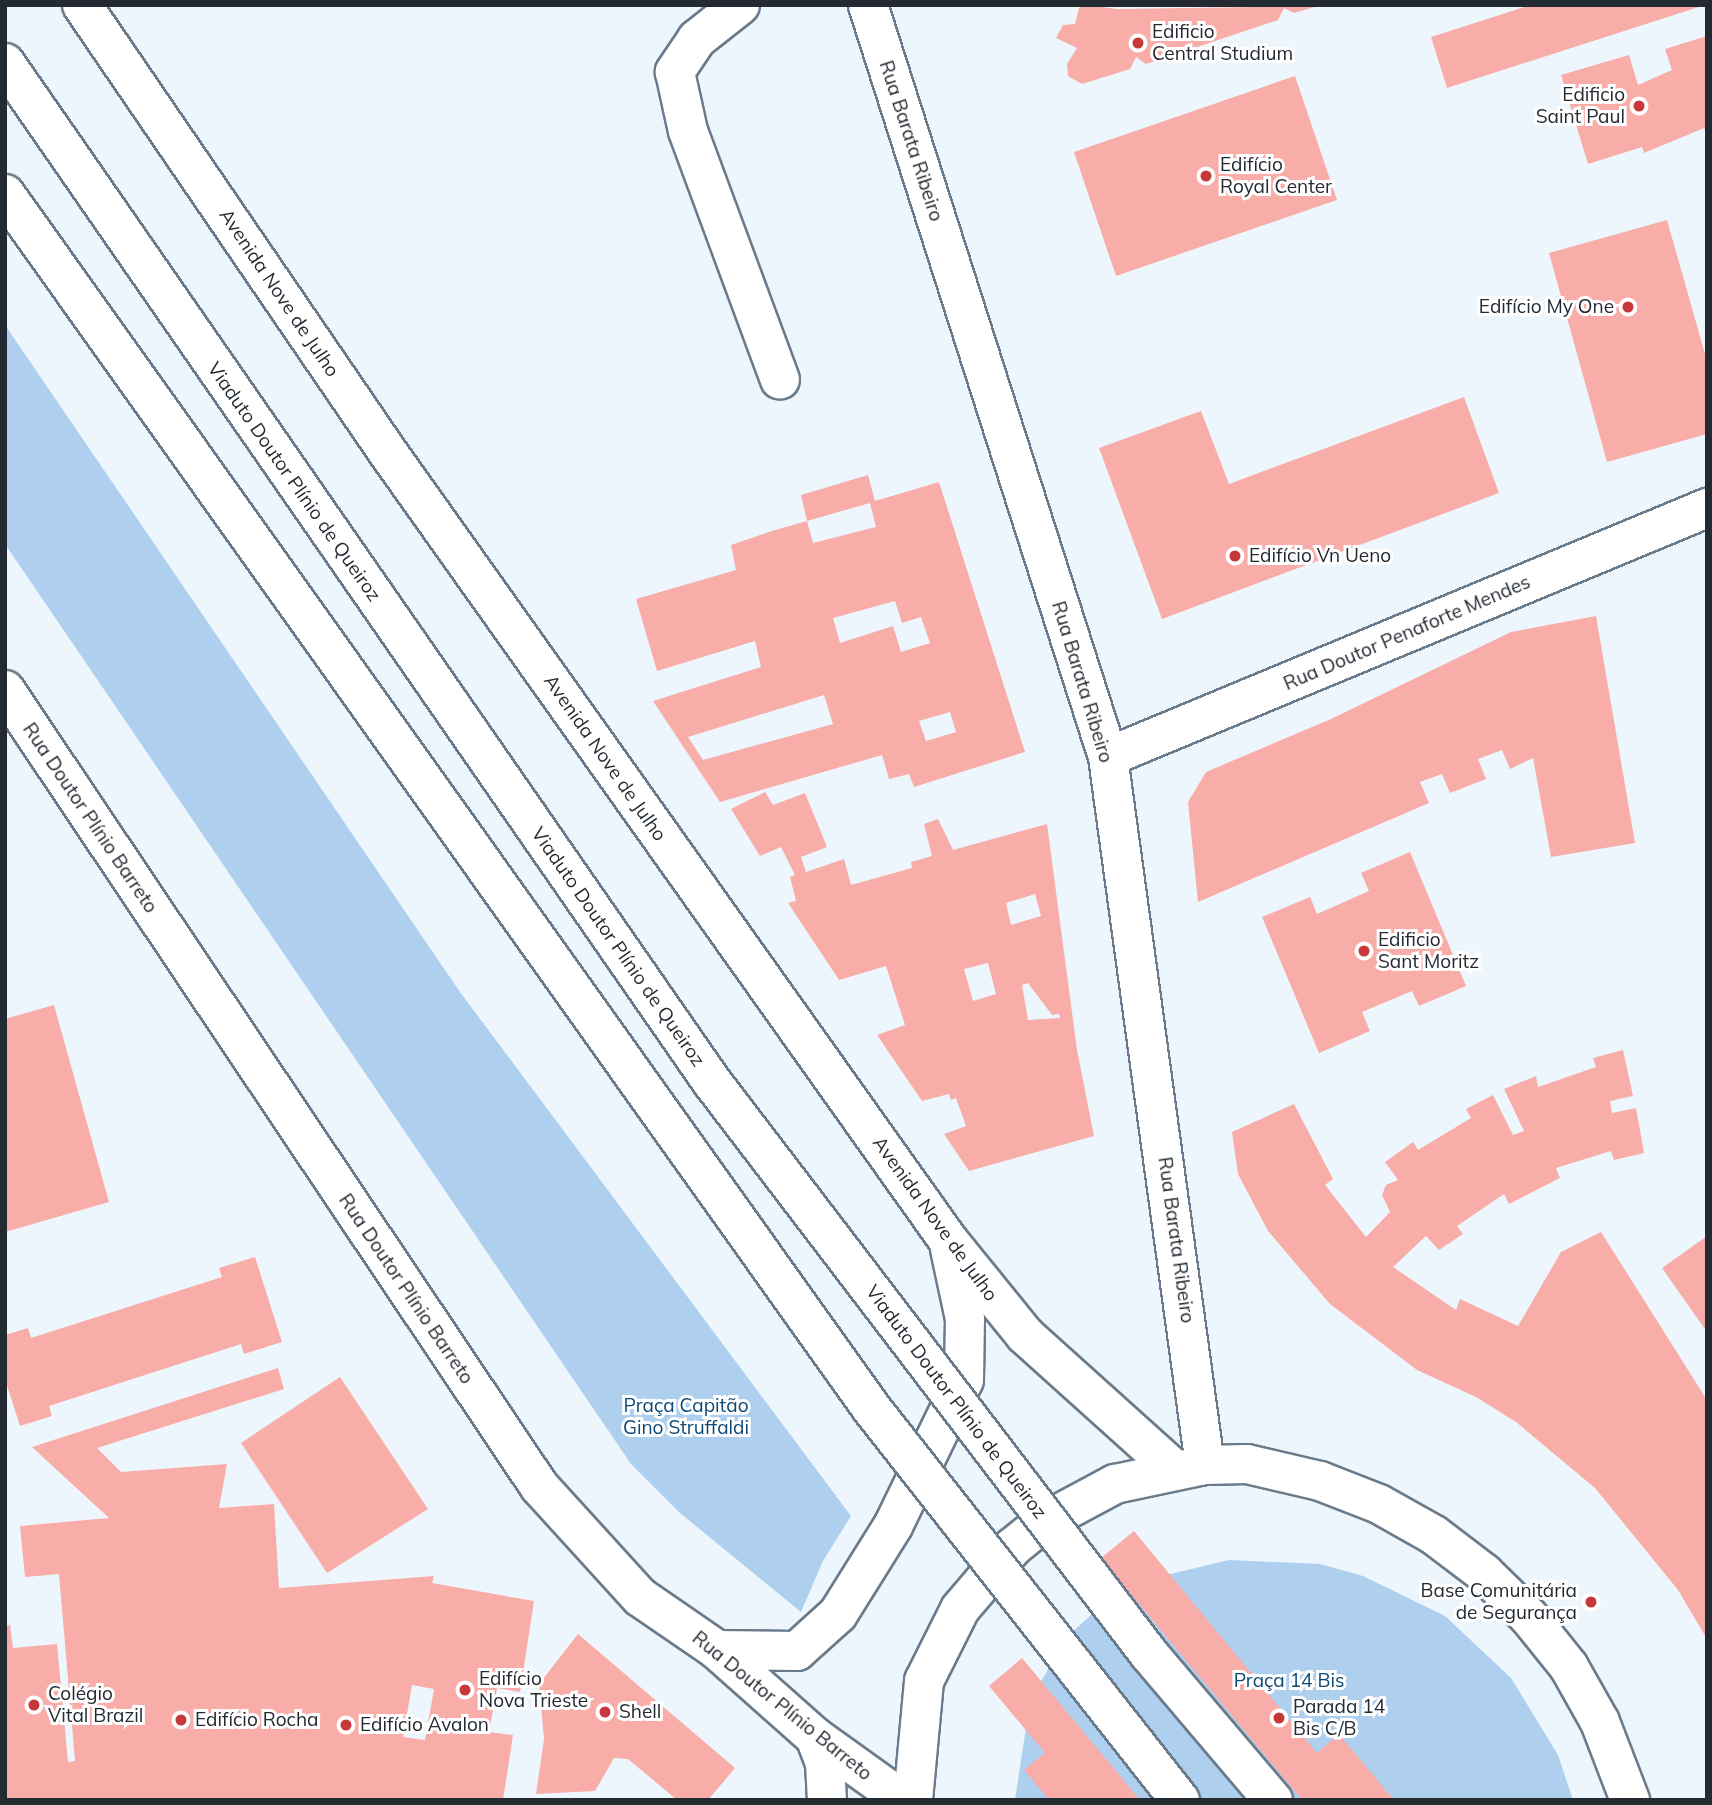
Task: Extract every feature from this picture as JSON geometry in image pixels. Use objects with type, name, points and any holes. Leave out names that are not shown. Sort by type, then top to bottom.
[{"type":"main road","name":"Avenida Nove de Julho","points":[[82,5],[389,454],[948,1240],[1025,1335],[1190,1468]]},
{"type":"main road","points":[[740,5],[697,39],[674,72],[688,131],[780,380]]},
{"type":"main road","name":"Rua Barata Ribeiro","points":[[868,5],[1108,757],[1190,1468]]},
{"type":"main road","name":"Viaduto Doutor Plínio de Queiroz","points":[[5,62],[712,1082],[1149,1654],[1273,1800]]},
{"type":"main road","points":[[5,194],[872,1409],[1180,1800]]},
{"type":"main road","name":"Rua Doutor Penaforte Mendes","points":[[1108,757],[1707,508]]},
{"type":"main road","name":"Rua Doutor Plínio Barreto","points":[[5,690],[539,1486],[640,1597],[718,1650],[815,1737],[903,1800]]},
{"type":"main road","points":[[718,1650],[797,1651],[838,1614],[893,1525],[964,1380],[965,1319],[948,1240]]},
{"type":"main road","points":[[913,1800],[924,1681],[939,1643],[984,1576],[1044,1522],[1115,1484],[1190,1468],[1247,1464],[1320,1481],[1379,1504],[1434,1535],[1484,1573],[1529,1617],[1569,1667],[1600,1722],[1630,1800]]},
{"type":"main road","points":[[815,1737],[825,1763],[827,1800]]},
{"type":"green space","name":"Praça Capitão Gino Struffaldi","points":[[5,325],[460,992],[851,1516],[823,1561],[801,1612],[680,1513],[631,1464],[5,544]]},
{"type":"green space","name":"Praça 14 Bis","points":[[1229,1560],[1320,1564],[1363,1576],[1445,1616],[1511,1678],[1558,1755],[1573,1800],[1015,1800],[1030,1701],[1066,1638],[1105,1602],[1141,1581]]},
{"type":"building","name":"Edificio Central Studium","points":[[1086,5],[1117,9],[1318,6],[1294,13],[1284,8],[1278,20],[1146,64],[1136,57],[1130,69],[1082,84],[1068,76],[1067,64],[1077,48],[1056,38],[1063,25],[1075,24],[1079,8]]},
{"type":"building","points":[[1531,5],[1702,6],[1447,88],[1431,37]]},
{"type":"building","name":"Edificio Saint Paul","points":[[1707,36],[1707,134],[1704,128],[1644,153],[1642,147],[1588,164],[1561,75],[1629,55],[1638,85],[1672,70],[1665,49]]},
{"type":"building","name":"Edifício Royal Center","points":[[1295,76],[1337,200],[1116,276],[1074,152]]},
{"type":"building","name":"Edifício My One","points":[[1667,220],[1707,361],[1707,434],[1607,462],[1549,253]]},
{"type":"building","name":"Edifício Vn Ueno","points":[[1464,397],[1499,493],[1162,619],[1099,448],[1201,411],[1229,484]]},
{"type":"building","points":[[868,475],[875,501],[939,482],[1025,752],[914,787],[909,774],[889,779],[882,755],[720,802],[653,701],[761,667],[755,641],[657,671],[636,599],[736,570],[731,545],[807,521],[801,495]],"holes":[[[870,503],[876,527],[813,543],[807,521]],[[895,601],[902,623],[921,617],[930,643],[901,652],[893,626],[840,643],[833,618]],[[824,695],[833,724],[703,760],[688,737]],[[950,712],[956,732],[926,741],[919,721]]]},
{"type":"building","points":[[1596,616],[1635,843],[1551,857],[1533,758],[1510,769],[1502,750],[1478,759],[1486,779],[1450,793],[1442,774],[1420,782],[1429,803],[1198,902],[1188,802],[1206,772],[1331,719],[1511,632]]},
{"type":"building","points":[[765,792],[773,805],[805,793],[827,847],[801,857],[806,872],[844,859],[851,885],[912,868],[911,862],[932,856],[924,824],[938,819],[953,850],[1047,824],[1077,1050],[1094,1136],[969,1171],[944,1134],[966,1126],[956,1098],[951,1100],[949,1094],[922,1101],[877,1035],[905,1025],[886,966],[839,980],[788,903],[796,901],[790,877],[795,875],[781,847],[760,856],[731,809]],"holes":[[[1035,894],[1041,916],[1011,925],[1006,903]],[[988,963],[996,994],[973,1001],[964,969]],[[1028,983],[1052,1015],[1059,1014],[1060,1018],[1028,1020],[1022,985]]]},
{"type":"building","name":"Edificio Sant Moritz","points":[[1410,852],[1466,986],[1419,1006],[1412,991],[1362,1012],[1370,1031],[1319,1053],[1262,917],[1310,897],[1317,914],[1369,891],[1361,873]]},
{"type":"building","points":[[54,1005],[109,1202],[5,1232],[5,1019]]},
{"type":"building","points":[[1623,1050],[1633,1096],[1610,1101],[1612,1113],[1636,1108],[1644,1153],[1614,1160],[1611,1151],[1556,1168],[1560,1178],[1509,1204],[1504,1194],[1457,1226],[1463,1234],[1439,1250],[1426,1236],[1393,1267],[1456,1310],[1460,1299],[1518,1326],[1561,1252],[1601,1232],[1707,1400],[1707,1639],[1678,1590],[1595,1488],[1516,1422],[1476,1397],[1417,1370],[1330,1304],[1268,1231],[1238,1174],[1232,1132],[1294,1104],[1333,1179],[1325,1185],[1366,1237],[1390,1212],[1382,1195],[1386,1185],[1398,1180],[1385,1162],[1413,1142],[1418,1150],[1471,1118],[1466,1109],[1493,1095],[1513,1135],[1524,1131],[1504,1089],[1536,1076],[1538,1087],[1596,1067],[1593,1058]]},
{"type":"building","points":[[1707,1236],[1707,1332],[1662,1268]]},
{"type":"building","points":[[255,1257],[282,1342],[244,1354],[241,1344],[49,1406],[52,1416],[20,1426],[5,1379],[5,1335],[28,1328],[31,1338],[222,1277],[219,1268]]},
{"type":"building","points":[[278,1368],[284,1389],[97,1448],[121,1472],[227,1464],[219,1508],[274,1504],[279,1588],[434,1576],[432,1583],[534,1601],[520,1692],[497,1688],[489,1732],[513,1735],[503,1800],[5,1800],[5,1626],[10,1625],[13,1648],[57,1644],[68,1762],[75,1761],[59,1574],[25,1577],[20,1526],[109,1518],[32,1447]],"holes":[[[412,1685],[434,1689],[425,1740],[403,1737]]]},
{"type":"building","points":[[340,1377],[428,1509],[327,1573],[241,1443]]},
{"type":"building","points":[[1134,1531],[1317,1753],[1339,1734],[1394,1800],[1302,1800],[1101,1558]]},
{"type":"building","name":"Shell","points":[[578,1634],[735,1768],[708,1800],[677,1800],[628,1759],[614,1758],[595,1791],[536,1794],[544,1739],[539,1684]]},
{"type":"building","points":[[1022,1658],[1140,1800],[1049,1800],[1024,1770],[1045,1753],[989,1686]]},
{"type":"place","name":"Edificio Central Studium","points":[[1138,43]]},
{"type":"place","name":"Edificio Saint Paul","points":[[1639,106]]},
{"type":"place","name":"Edifício Royal Center","points":[[1206,176]]},
{"type":"place","name":"Edifício My One","points":[[1628,307]]},
{"type":"place","name":"Edifício Vn Ueno","points":[[1235,556]]},
{"type":"place","name":"Edificio Sant Moritz","points":[[1364,951]]},
{"type":"place","name":"Base Comunitária de Segurança","points":[[1591,1602]]},
{"type":"place","name":"Edifício Nova Trieste","points":[[465,1690]]},
{"type":"place","name":"Colégio Vital Brazil","points":[[34,1705]]},
{"type":"place","name":"Shell","points":[[605,1712]]},
{"type":"place","name":"Parada 14 Bis C/B","points":[[1279,1718]]},
{"type":"place","name":"Edifício Rocha","points":[[181,1720]]},
{"type":"place","name":"Edifício Avalon","points":[[346,1725]]}]
